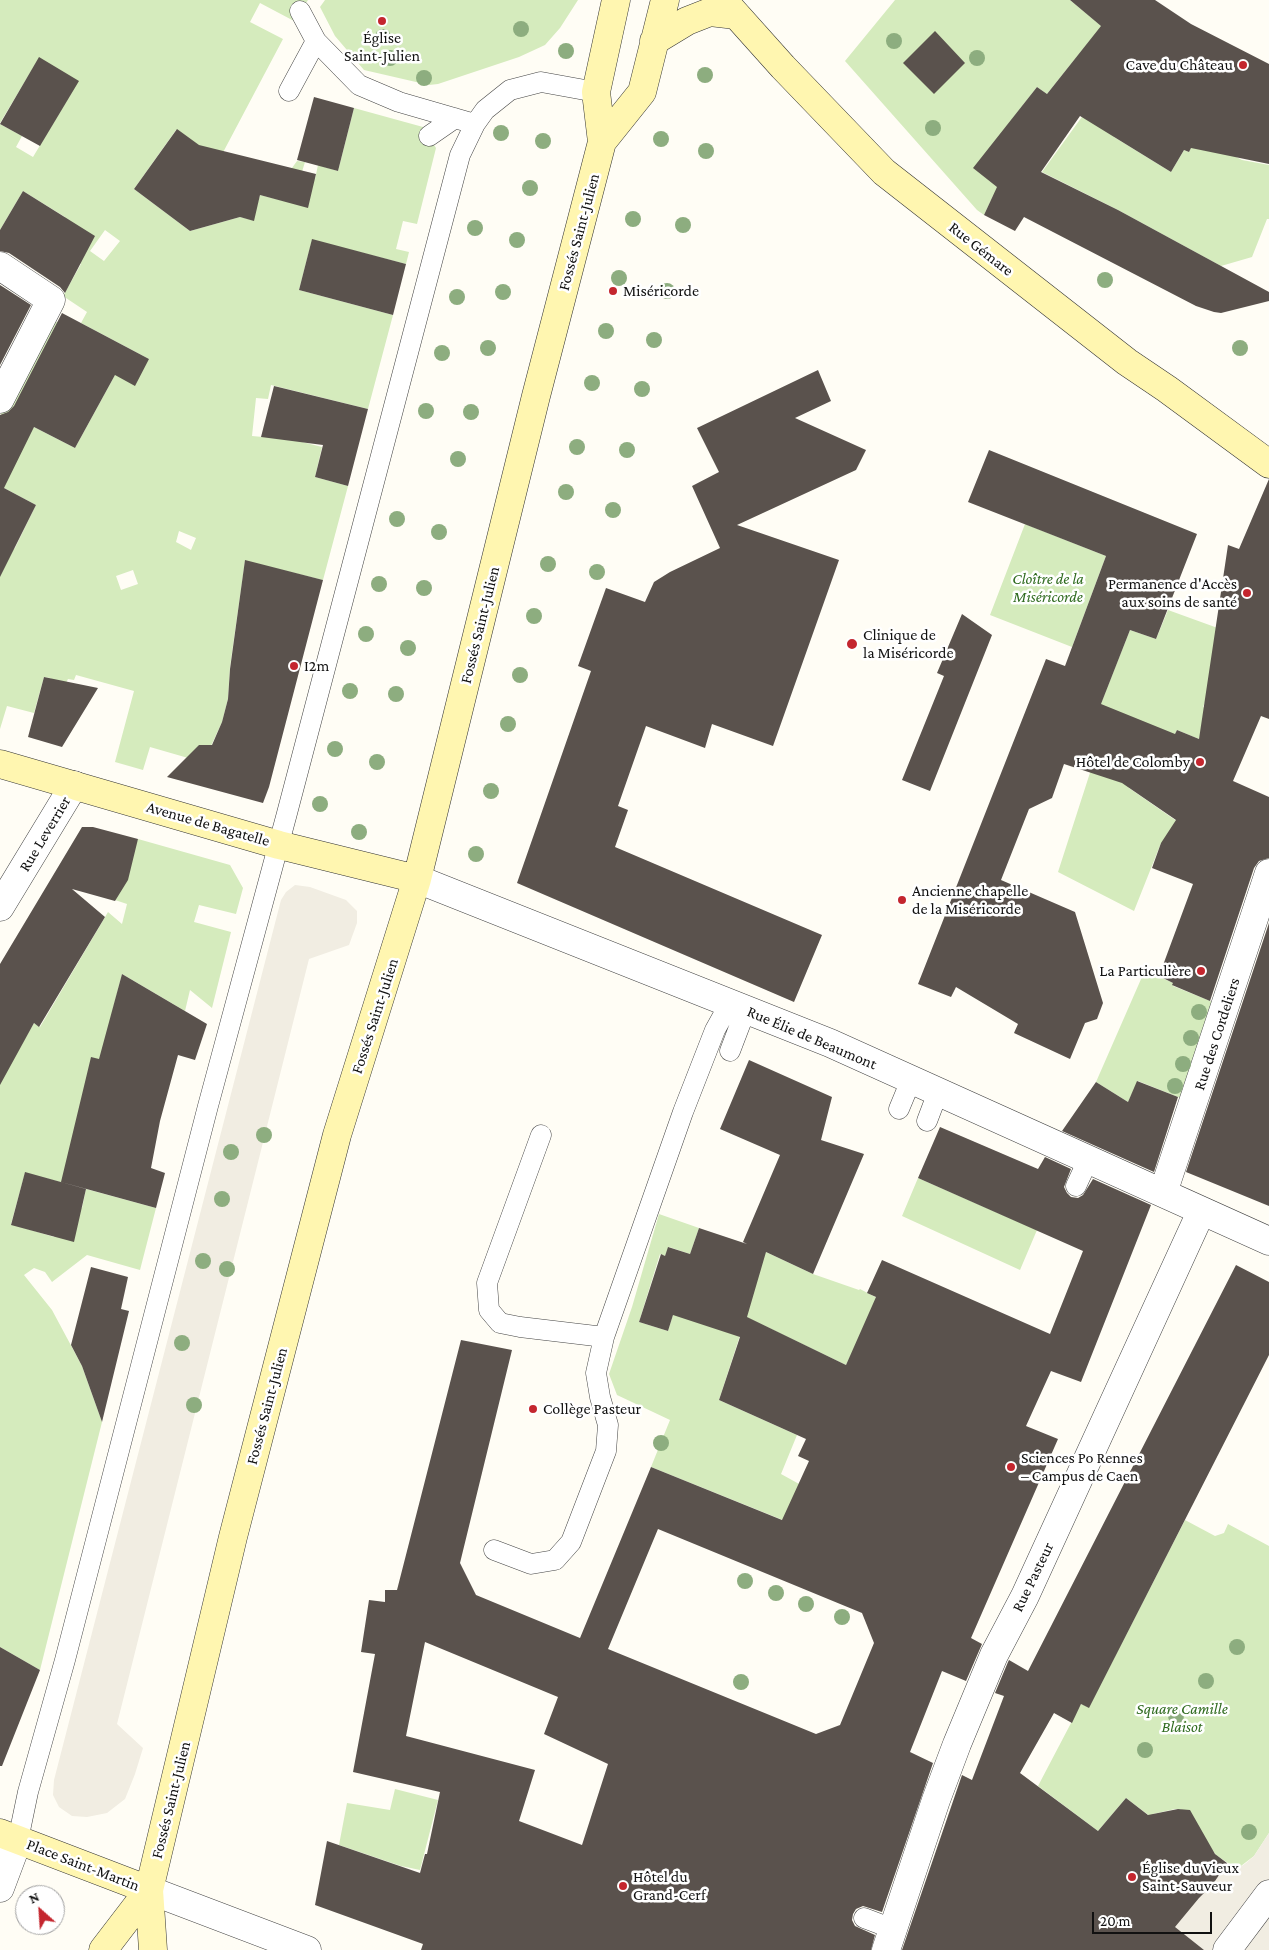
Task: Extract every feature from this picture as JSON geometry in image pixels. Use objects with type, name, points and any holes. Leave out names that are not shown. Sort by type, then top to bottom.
[{"type":"main road","name":"Fossés Saint-Julien","points":[[149,1890],[236,1528],[337,1135],[417,879],[536,396],[602,142],[596,92],[616,0]]},
{"type":"main road","name":"Fossés Saint-Julien","points":[[602,142],[642,92],[665,0]]},
{"type":"main road","points":[[654,41],[687,21],[729,7]]},
{"type":"main road","name":"Rue Gémare","points":[[729,7],[884,172],[1128,362],[1269,464]]},
{"type":"main road","name":"Avenue de Bagatelle","points":[[0,764],[278,845],[417,879]]},
{"type":"main road","name":"Place Saint-Martin","points":[[9,1837],[149,1890]]},
{"type":"main road","name":"Place Saint-Martin","points":[[103,1950],[149,1890]]},
{"type":"main road","name":"Place Saint-Martin","points":[[149,1890],[153,1950]]},
{"type":"street","points":[[0,266],[51,300],[0,399]]},
{"type":"street","name":"Rue Leverrier","points":[[0,908],[74,785]]},
{"type":"street","name":"Rue des Cordeliers","points":[[1163,1193],[1269,874]]},
{"type":"street","name":"Rue Élie de Beaumont","points":[[417,879],[830,1043],[1163,1193],[1201,1212],[1269,1241]]},
{"type":"street","name":"Rue Pasteur","points":[[889,1939],[957,1744],[994,1655],[1025,1596],[1201,1212]]},
{"type":"street","points":[[0,1888],[9,1837]]},
{"type":"street","name":"Place Saint-Martin","points":[[149,1890],[275,1944],[306,1950]]},
{"type":"street","points":[[1227,1950],[1261,1922],[1269,1894]]},
{"type":"lane","points":[[300,11],[316,41],[359,85],[399,102],[475,124]]},
{"type":"lane","points":[[290,91],[316,41]]},
{"type":"lane","points":[[9,1837],[28,1792],[84,1587],[208,1106],[460,155],[475,124],[485,110],[510,90],[541,82],[596,92]]},
{"type":"lane","points":[[429,136],[455,118]]},
{"type":"lane","points":[[730,1051],[738,1006]]},
{"type":"lane","points":[[494,1550],[531,1564],[555,1560],[571,1542],[606,1451],[608,1425],[596,1373],[604,1337],[683,1112],[715,1030],[738,1006]]},
{"type":"lane","points":[[899,1109],[911,1080]]},
{"type":"lane","points":[[927,1121],[938,1092]]},
{"type":"lane","points":[[540,1135],[487,1283],[489,1310],[500,1323],[604,1337]]},
{"type":"lane","points":[[1076,1186],[1088,1160]]},
{"type":"lane","points":[[864,1918],[889,1939]]},
{"type":"green space","points":[[0,0],[308,0],[294,21],[260,3],[250,22],[283,39],[219,160],[176,130],[134,189],[190,231],[240,217],[253,220],[260,195],[284,201],[292,168],[297,161],[305,162],[301,175],[315,179],[318,165],[338,171],[354,108],[423,127],[436,148],[417,224],[403,221],[396,249],[409,252],[406,264],[312,240],[299,290],[393,315],[368,409],[271,385],[268,399],[256,398],[252,436],[263,437],[263,432],[322,447],[315,477],[348,486],[323,580],[245,561],[230,667],[228,699],[222,722],[211,746],[199,745],[195,760],[150,747],[143,770],[115,762],[134,691],[76,675],[74,680],[68,679],[64,687],[50,678],[44,677],[34,713],[7,706],[0,729],[0,560],[15,548],[36,505],[4,488],[0,416],[30,359],[37,357],[41,351],[39,342],[50,325],[56,322],[64,321],[30,425],[75,448],[115,375],[149,359],[81,323],[87,312],[63,296],[81,264],[49,245],[65,217],[23,191],[0,230],[0,124],[22,136],[16,147],[33,157],[72,92],[39,58],[0,123]],"holes":[[[105,230],[120,241],[104,261],[90,251]],[[179,531],[196,538],[191,550],[176,542]],[[133,570],[138,584],[121,590],[116,576]]]},
{"type":"green space","points":[[325,0],[578,0],[560,28],[545,45],[519,57],[438,84],[429,85],[364,70],[335,36],[320,7]]},
{"type":"green space","points":[[895,0],[1070,0],[1104,28],[1091,39],[1047,94],[1037,87],[974,168],[1018,203],[993,196],[984,215],[977,210],[845,61]]},
{"type":"green space","points":[[1113,74],[1114,137],[1171,172],[1184,150],[1189,152],[1196,136],[1242,160],[1269,165],[1269,219],[1267,219],[1252,257],[1221,266],[1118,210],[1042,172]]},
{"type":"green space","name":"Cloître de la Miséricorde","points":[[1025,524],[1106,556],[1072,647],[990,615]]},
{"type":"green space","points":[[1168,610],[1248,639],[1213,682],[1203,707],[1210,710],[1199,739],[1177,730],[1128,786],[1214,847],[1161,843],[1134,911],[1058,872],[1107,720],[1096,716],[1130,630],[1156,639]]},
{"type":"green space","points":[[138,839],[230,865],[243,888],[236,914],[199,905],[194,922],[231,932],[212,1008],[190,990],[185,1011],[122,974],[68,1184],[25,1173],[11,1224],[54,1237],[62,1203],[82,1208],[86,1189],[156,1208],[140,1270],[87,1255],[52,1282],[45,1272],[34,1268],[24,1275],[52,1310],[82,1366],[102,1422],[40,1670],[0,1647],[0,1082],[34,1023],[40,1027],[108,912],[122,924],[127,904],[112,899]]},
{"type":"green space","points":[[1145,970],[1173,983],[1173,986],[1213,1002],[1183,1099],[1138,1081],[1128,1102],[1096,1082]]},
{"type":"green space","points":[[918,1178],[1037,1230],[1020,1270],[902,1216]]},
{"type":"green space","points":[[659,1214],[699,1228],[690,1254],[669,1247],[665,1256],[660,1254],[639,1322],[668,1331],[673,1315],[766,1252],[813,1274],[860,1289],[879,1299],[846,1365],[746,1317],[719,1400],[797,1435],[781,1474],[830,1501],[815,1533],[651,1467],[670,1420],[617,1395],[609,1374],[632,1307]]},
{"type":"green space","name":"Square Camille Blaisot","points":[[1185,1520],[1215,1536],[1224,1533],[1228,1524],[1269,1546],[1269,1833],[1254,1856],[1237,1869],[1216,1855],[1181,1809],[1153,1814],[1151,1817],[1126,1798],[1098,1831],[1038,1786],[1081,1704],[1089,1707]]},
{"type":"green space","points":[[395,1789],[438,1800],[420,1870],[401,1866],[339,1845],[347,1803],[390,1810]]},
{"type":"shaded area","points":[[295,885],[310,887],[346,900],[357,911],[357,923],[349,945],[309,959],[117,1724],[143,1748],[135,1774],[125,1799],[107,1813],[87,1817],[72,1816],[59,1807],[53,1795],[54,1780],[281,900],[286,892]]},
{"type":"shaded area","points":[[1269,1833],[1269,1950],[1180,1950],[1169,1927],[1227,1863],[1237,1869],[1246,1863],[1254,1856]]},
{"type":"building","points":[[1070,0],[1155,0],[1191,24],[1269,64],[1269,164],[1191,148],[1189,152],[1184,150],[1171,172],[1080,116],[1041,172],[1118,210],[1269,292],[1269,301],[1221,313],[1214,312],[1196,306],[1024,217],[1015,231],[984,215],[997,187],[973,168],[1037,87],[1047,94],[1101,26]]},
{"type":"building","points":[[935,31],[965,63],[934,94],[903,63]]},
{"type":"building","points":[[39,57],[79,81],[40,146],[0,124]]},
{"type":"building","points":[[314,97],[354,108],[338,171],[297,160]]},
{"type":"building","points":[[177,129],[199,145],[316,174],[308,208],[260,195],[254,221],[240,217],[190,231],[134,189]]},
{"type":"building","points":[[23,191],[95,236],[65,293],[60,287],[9,253],[0,251],[0,230]]},
{"type":"building","points":[[312,239],[406,264],[393,315],[299,290]]},
{"type":"building","points":[[0,285],[31,305],[0,365]]},
{"type":"building","points":[[62,313],[149,359],[135,386],[115,375],[75,448],[34,427],[4,488],[36,505],[0,577],[0,415],[8,412],[14,406]]},
{"type":"building","points":[[818,370],[831,401],[795,418],[866,450],[856,470],[737,525],[839,560],[773,746],[712,724],[705,748],[646,726],[618,806],[628,810],[615,847],[822,935],[794,1002],[517,883],[591,671],[578,666],[606,588],[645,602],[654,582],[670,572],[720,548],[692,486],[719,472],[697,428]]},
{"type":"building","points":[[274,386],[368,409],[348,486],[315,477],[323,445],[261,437]]},
{"type":"building","points":[[989,450],[1197,534],[1156,639],[1130,630],[1101,704],[1175,734],[1177,730],[1199,739],[1228,545],[1239,549],[1269,479],[1269,719],[1261,716],[1233,781],[1269,797],[1269,858],[1259,861],[1254,868],[1210,1001],[1172,985],[1173,983],[1159,976],[1193,884],[1152,868],[1161,843],[1176,820],[1122,783],[1064,764],[1052,798],[1029,809],[1001,880],[1075,912],[1103,1003],[1097,1019],[1085,1023],[1070,1059],[1014,1033],[1018,1024],[956,987],[951,997],[918,984],[1046,659],[1065,666],[1106,556],[968,502]]},
{"type":"building","points":[[245,560],[323,580],[269,787],[263,803],[167,777],[199,745],[212,745],[222,722],[228,699],[230,669]]},
{"type":"building","points":[[962,614],[992,635],[930,791],[902,780],[944,676],[937,673]]},
{"type":"building","points":[[44,677],[98,688],[62,747],[28,737]]},
{"type":"building","points":[[82,827],[93,827],[138,839],[128,880],[115,901],[72,889],[105,917],[39,1027],[34,1023],[0,1085],[0,964]]},
{"type":"building","points":[[1269,923],[1269,1206],[1186,1172]]},
{"type":"building","points":[[122,974],[207,1024],[195,1060],[178,1055],[160,1121],[151,1168],[165,1173],[156,1208],[61,1182],[91,1057],[99,1059]]},
{"type":"building","points":[[749,1060],[832,1097],[821,1140],[864,1154],[813,1274],[766,1252],[747,1317],[846,1365],[876,1297],[867,1293],[882,1260],[1050,1334],[1083,1251],[918,1178],[940,1127],[1038,1169],[1045,1157],[1071,1169],[1064,1187],[1071,1197],[1078,1198],[1083,1195],[1093,1179],[1151,1205],[1081,1382],[1051,1371],[1026,1426],[1058,1439],[971,1638],[982,1644],[966,1681],[942,1671],[910,1752],[933,1763],[882,1912],[863,1906],[856,1909],[853,1914],[852,1920],[855,1926],[875,1935],[871,1950],[421,1950],[423,1944],[315,1905],[327,1841],[420,1873],[425,1854],[427,1854],[440,1792],[353,1772],[375,1654],[361,1652],[369,1600],[385,1602],[385,1590],[397,1590],[461,1340],[512,1350],[460,1563],[476,1595],[580,1638],[651,1467],[782,1520],[809,1461],[798,1456],[806,1439],[719,1400],[740,1337],[673,1315],[668,1331],[639,1322],[661,1254],[665,1256],[668,1247],[690,1254],[699,1228],[747,1244],[743,1242],[780,1155],[720,1129]],"holes":[[[658,1529],[862,1613],[874,1643],[840,1725],[816,1734],[608,1649]],[[425,1642],[558,1697],[544,1734],[608,1764],[582,1845],[519,1821],[535,1770],[406,1736]]]},
{"type":"building","points":[[1137,1081],[1178,1097],[1154,1172],[1062,1131],[1096,1082],[1128,1102]]},
{"type":"building","points":[[25,1172],[86,1189],[74,1242],[11,1225]]},
{"type":"building","points":[[1236,1265],[1269,1282],[1269,1355],[1089,1708],[1081,1704],[1072,1723],[1054,1713],[1020,1773],[1098,1831],[1126,1798],[1148,1815],[1178,1809],[1190,1810],[1215,1854],[1227,1863],[1213,1884],[1175,1927],[1204,1950],[902,1950],[962,1775],[972,1780],[1004,1696],[995,1693],[1008,1662],[1009,1660],[1028,1671]]},
{"type":"building","points":[[91,1267],[128,1277],[121,1309],[129,1311],[102,1422],[82,1366],[71,1345]]},
{"type":"building","points":[[0,1647],[40,1670],[2,1766],[0,1766]]},
{"type":"place","name":"Église Saint-Julien","points":[[382,21]]},
{"type":"place","name":"Cave du Château","points":[[1243,65]]},
{"type":"place","name":"Miséricorde","points":[[613,291]]},
{"type":"place","name":"Permanence d'Accès aux soins de santé","points":[[1247,593]]},
{"type":"place","name":"Clinique de la Miséricorde","points":[[852,644]]},
{"type":"place","name":"I2m","points":[[294,666]]},
{"type":"place","name":"Hôtel de Colomby","points":[[1200,762]]},
{"type":"place","name":"Ancienne chapelle de la Miséricorde","points":[[902,900]]},
{"type":"place","name":"La Particulière","points":[[1201,971]]},
{"type":"place","name":"Collège Pasteur","points":[[533,1409]]},
{"type":"place","name":"Sciences Po Rennes – Campus de Caen","points":[[1011,1467]]},
{"type":"place","name":"Église du Vieux Saint-Sauveur","points":[[1132,1877]]},
{"type":"place","name":"Hôtel du Grand-Cerf","points":[[623,1886]]}]
